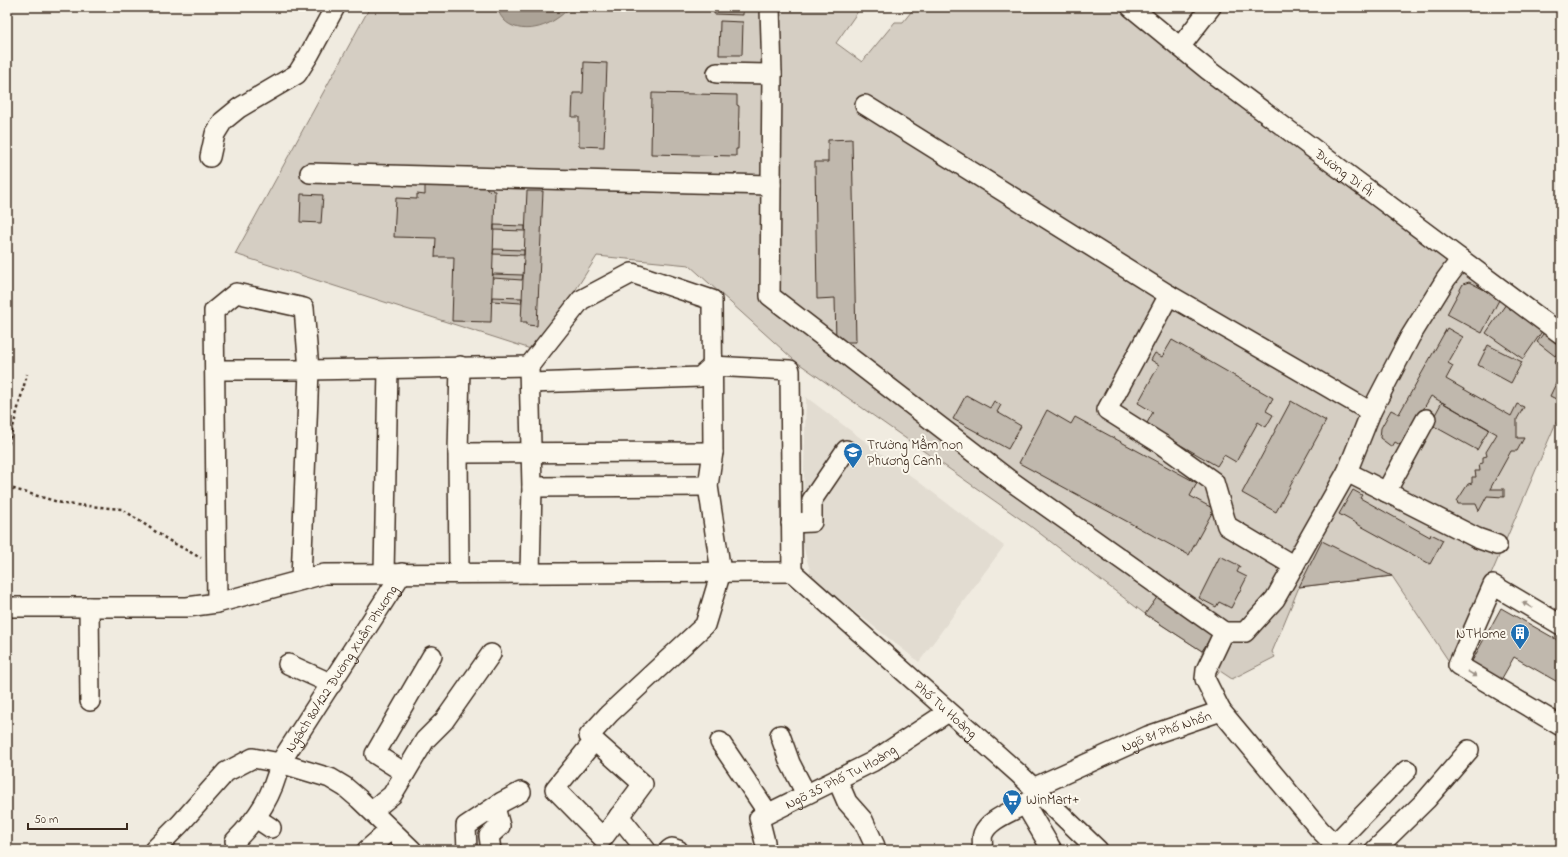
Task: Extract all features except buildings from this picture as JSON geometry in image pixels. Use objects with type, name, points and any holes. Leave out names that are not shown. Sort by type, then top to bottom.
[{"type":"street","points":[[210,157],[215,134],[223,121],[239,108],[297,74],[309,56],[335,7]]},
{"type":"street","points":[[770,7],[772,74],[770,296],[1008,479],[1224,632],[1245,632],[1275,599],[1347,472],[1371,412],[1410,337],[1446,279],[1461,259]]},
{"type":"street","points":[[1180,47],[1211,7]]},
{"type":"street","name":"Đường Di Ái","points":[[1133,8],[1180,47],[1561,334]]},
{"type":"street","points":[[717,73],[772,74]]},
{"type":"street","points":[[865,105],[1169,295],[1371,412]]},
{"type":"street","points":[[310,173],[771,185]]},
{"type":"street","points":[[530,574],[532,487],[530,374],[582,300],[632,273],[712,300],[713,452],[708,486],[721,572],[705,625],[609,714],[589,736],[643,784],[603,838],[555,789],[594,741]]},
{"type":"street","points":[[217,603],[214,312],[236,293],[304,308],[308,370],[302,580]]},
{"type":"street","points":[[1169,295],[1107,410],[1160,444],[1214,482],[1227,526],[1294,566]]},
{"type":"street","points":[[459,572],[458,453],[460,366]]},
{"type":"street","points":[[7,607],[187,607],[217,603],[324,574],[459,572],[530,574],[792,572],[790,370],[712,366],[700,377],[530,374],[460,366],[388,369],[215,370]]},
{"type":"street","points":[[388,369],[393,573]]},
{"type":"street","points":[[1386,492],[1426,419]]},
{"type":"street","points":[[791,523],[812,522],[812,500],[846,450]]},
{"type":"street","points":[[458,453],[713,452]]},
{"type":"street","points":[[1347,472],[1477,538],[1497,545]]},
{"type":"street","points":[[532,487],[708,486]]},
{"type":"street","name":"Phố Tu Hoàng","points":[[792,572],[948,712],[1033,796],[1098,850]]},
{"type":"street","name":"Ngách 80/122 Đường Xuân Phương","points":[[280,763],[332,684],[393,573]]},
{"type":"street","points":[[1561,625],[1493,585],[1458,665],[1561,726]]},
{"type":"street","points":[[89,607],[90,701]]},
{"type":"street","points":[[1220,711],[1205,679],[1206,670],[1224,632]]},
{"type":"street","points":[[372,811],[392,796],[425,740],[444,721],[491,654]]},
{"type":"street","points":[[405,773],[375,754],[432,656]]},
{"type":"street","points":[[288,664],[332,684]]},
{"type":"street","name":"Ngõ 81 Phố Nhổn","points":[[981,850],[983,846],[982,835],[991,824],[1033,796],[1148,736],[1220,711],[1337,847]]},
{"type":"street","name":"Ngõ 35 Phố Tu Hoàng","points":[[766,847],[760,818],[872,762],[948,712]]},
{"type":"street","points":[[780,735],[790,763],[806,794]]},
{"type":"street","points":[[720,742],[768,813]]},
{"type":"street","points":[[1375,850],[1426,800],[1469,750]]},
{"type":"street","points":[[154,850],[180,824],[226,772],[253,758],[280,763],[330,778],[345,787],[412,850]]},
{"type":"street","points":[[235,841],[264,823],[280,763]]},
{"type":"street","points":[[1337,847],[1407,770]]},
{"type":"street","points":[[838,779],[847,802],[863,820],[876,846]]},
{"type":"street","points":[[467,850],[466,826],[521,792]]},
{"type":"street","points":[[1033,796],[1052,850]]},
{"type":"street","points":[[491,850],[489,836],[500,826],[495,807]]},
{"type":"street","points":[[619,816],[646,850]]},
{"type":"street","points":[[367,850],[390,830]]},
{"type":"street","points":[[669,850],[672,848],[678,850]]},
{"type":"path","points":[[7,450],[27,374]]},
{"type":"path","points":[[7,487],[65,504],[122,509],[168,540],[217,567]]},
{"type":"shaded area","points":[[370,7],[861,7],[836,43],[862,62],[895,22],[903,22],[915,7],[1119,7],[1561,342],[1561,411],[1452,666],[1392,576],[1299,587],[1272,652],[1275,657],[1232,679],[1220,671],[1215,678],[1203,667],[1202,651],[1145,614],[1029,525],[794,360],[689,265],[597,256],[537,351],[235,254]]},
{"type":"shaded area","points":[[497,7],[571,7],[548,24],[539,27],[522,28],[513,26],[506,22],[501,16]]},
{"type":"shaded area","name":"Trường Mầm non Phương Canh","points":[[806,397],[1004,546],[919,662],[812,578],[802,542]]},
{"type":"place","name":"Trường Mầm non Phương Canh","points":[[853,469]]},
{"type":"place","name":"NTHome","points":[[1520,650]]},
{"type":"place","name":"WinMart+","points":[[1012,816]]}]
